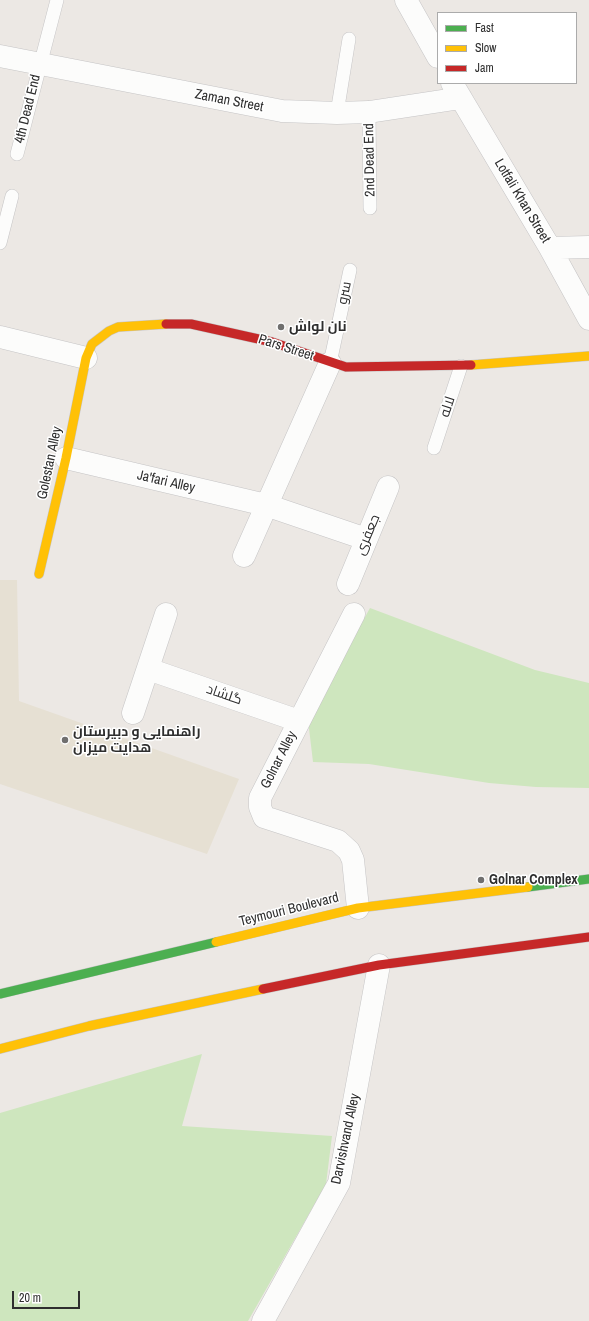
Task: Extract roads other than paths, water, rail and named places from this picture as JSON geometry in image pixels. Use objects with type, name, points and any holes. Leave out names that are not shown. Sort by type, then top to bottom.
[{"type":"main road","name":"Pars Street","points":[[86,358],[92,344],[109,331],[118,327],[149,324],[184,324],[233,332],[272,342],[330,363],[346,367],[461,366],[589,356]]},
{"type":"main road","name":"Golestan Alley","points":[[40,574],[66,458],[86,358]]},
{"type":"main road","name":"Teymouri Boulevard","points":[[0,994],[358,908],[589,879]]},
{"type":"main road","points":[[0,1049],[89,1026],[379,964],[589,937]]},
{"type":"street","points":[[406,0],[437,55]]},
{"type":"street","name":"Zaman Street","points":[[0,56],[39,65],[282,111],[337,113],[369,112],[457,90]]},
{"type":"street","name":"Lotfali Khan Street","points":[[457,90],[550,248],[589,319]]},
{"type":"street","points":[[550,248],[589,247]]},
{"type":"street","points":[[0,337],[86,358]]},
{"type":"street","points":[[244,556],[330,363]]},
{"type":"street","name":"Ja'fari Alley","points":[[66,458],[266,505],[366,539]]},
{"type":"street","name":"جعفری","points":[[348,584],[388,487]]},
{"type":"street","points":[[133,713],[166,614]]},
{"type":"street","name":"Golnar Alley","points":[[354,614],[260,798],[260,807],[264,817],[338,841],[349,851],[353,860],[358,908]]},
{"type":"street","name":"گلشاد","points":[[148,669],[299,721]]},
{"type":"street","name":"Darvishvand Alley","points":[[263,1321],[339,1183],[379,964]]},
{"type":"lane","name":"4th Dead End","points":[[17,154],[57,0]]},
{"type":"lane","points":[[337,113],[349,39]]},
{"type":"lane","name":"2nd Dead End","points":[[369,112],[370,208]]},
{"type":"lane","points":[[0,243],[12,196]]},
{"type":"lane","name":"سرو","points":[[330,363],[350,270]]},
{"type":"lane","name":"لاله","points":[[434,448],[461,366]]},
{"type":"place","name":"نان لواش","points":[[281,327]]},
{"type":"place","name":"راهنمایی و دبیرستان هدایت میزان","points":[[65,740]]},
{"type":"place","name":"Golnar Complex","points":[[481,880]]}]
